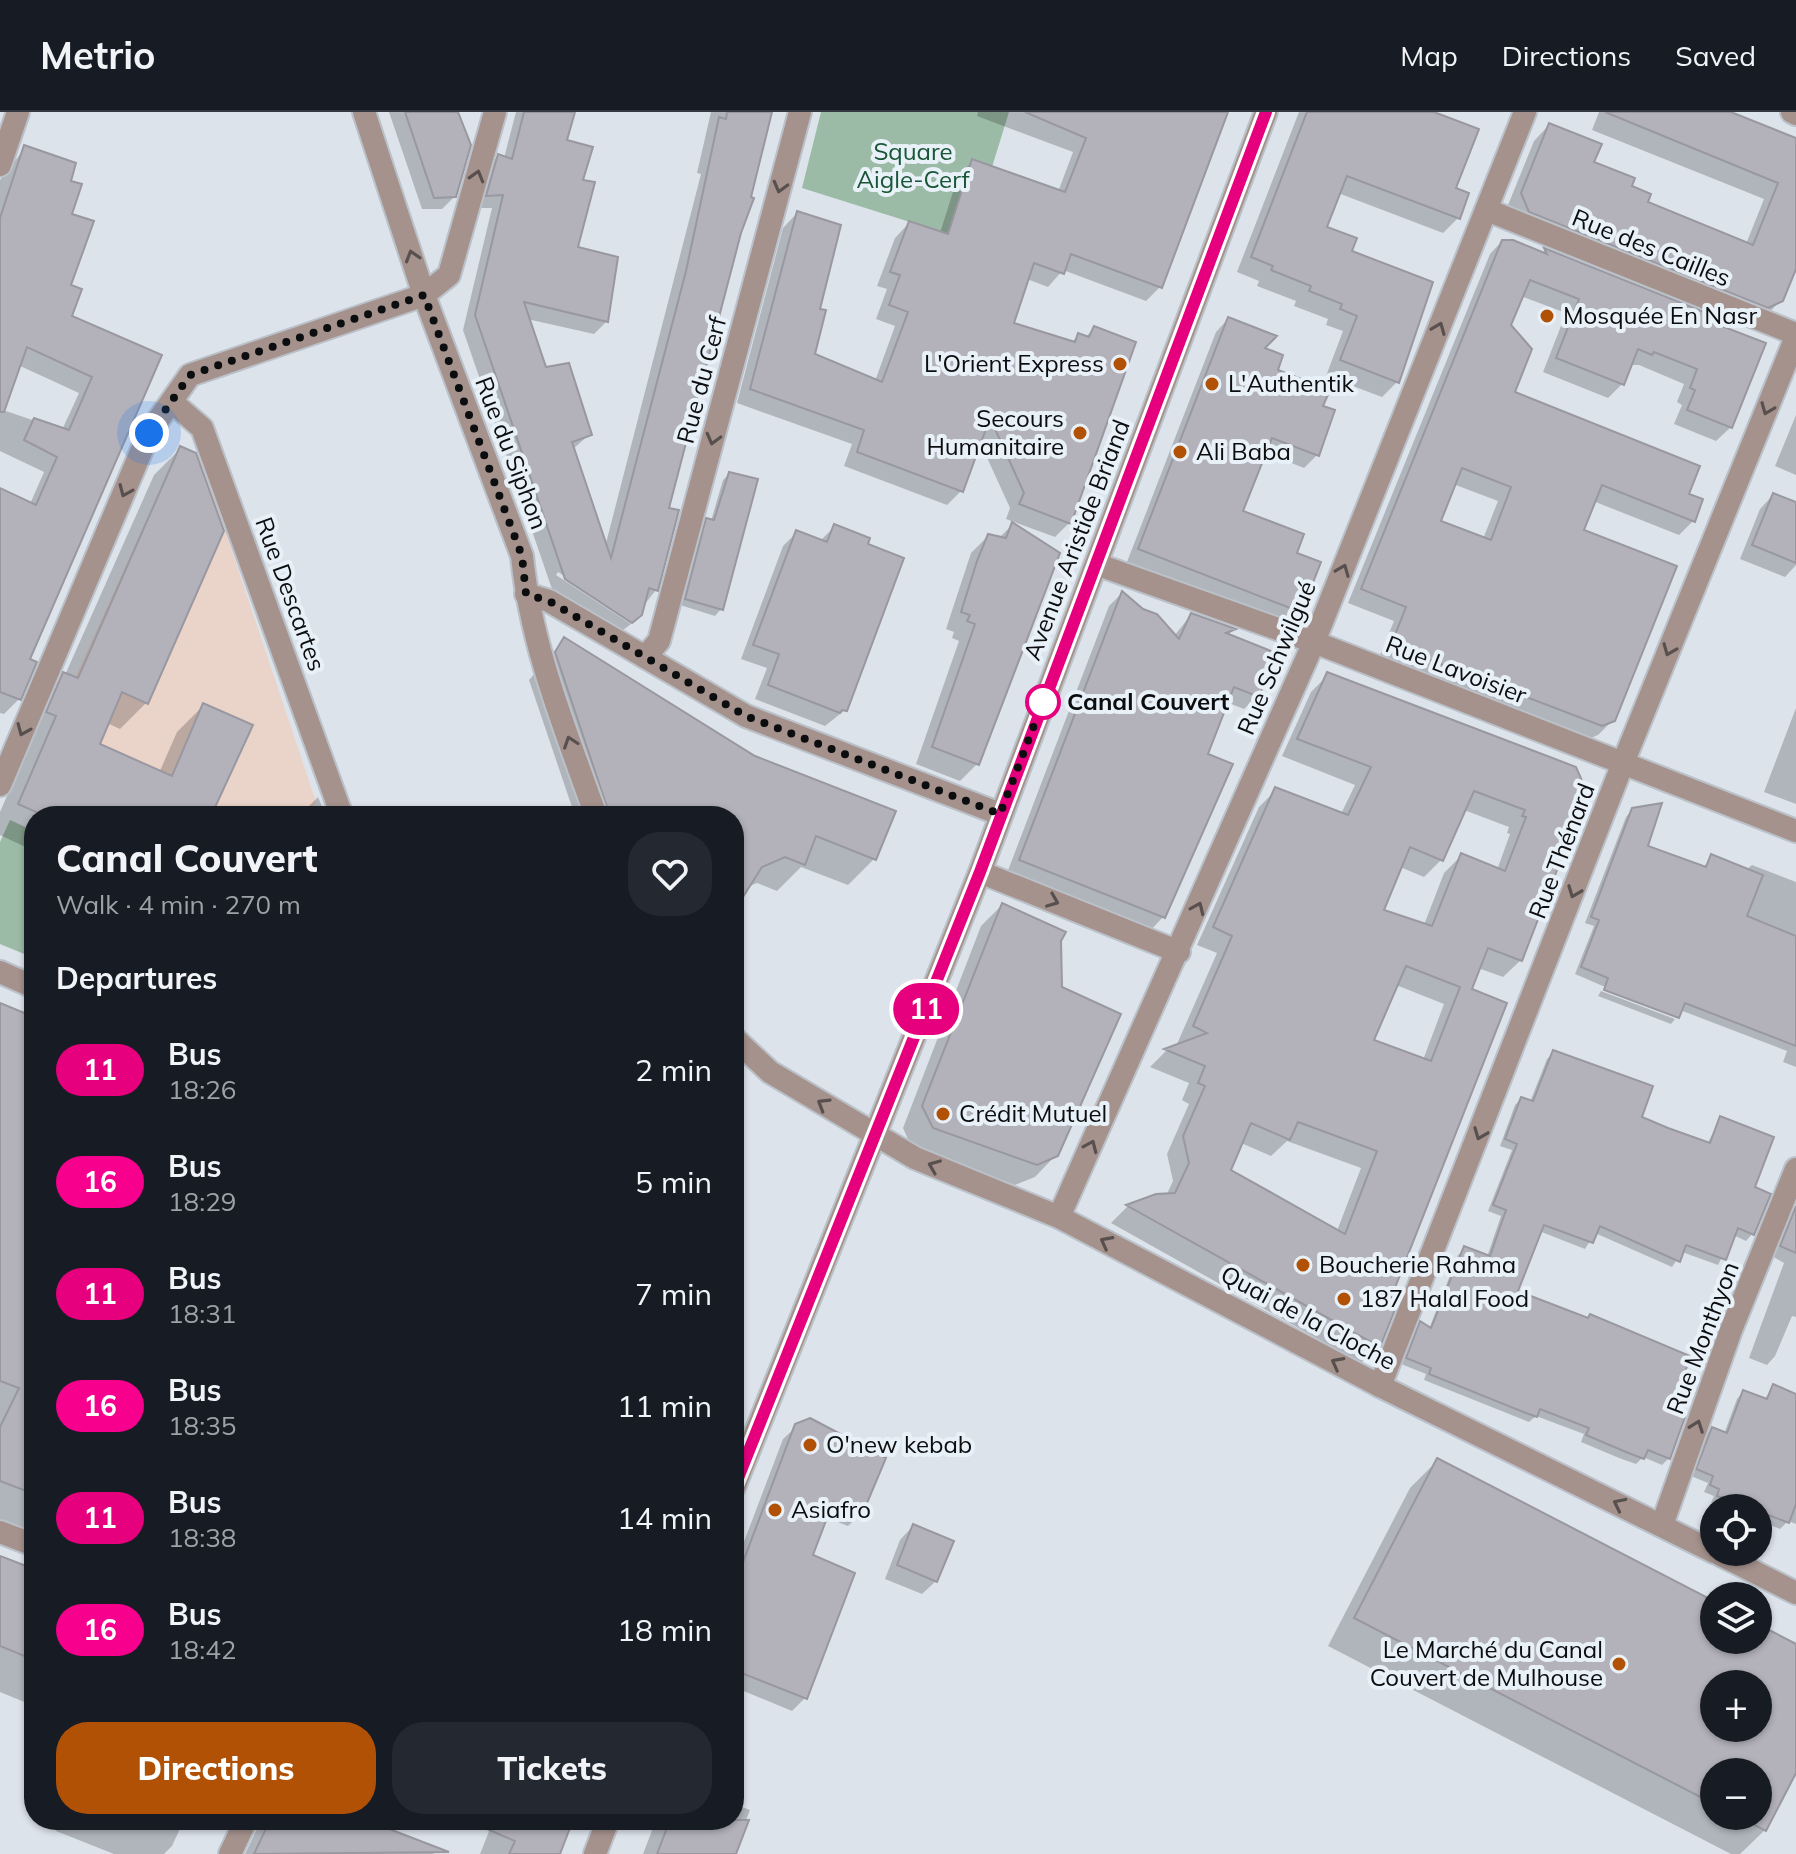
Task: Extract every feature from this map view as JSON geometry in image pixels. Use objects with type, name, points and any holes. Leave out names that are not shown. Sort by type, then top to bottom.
[{"type":"street","points":[[0,165],[18,112]]},
{"type":"street","name":"Rue du Siphon","points":[[364,112],[424,295],[522,556],[526,594],[539,654],[592,806]]},
{"type":"street","points":[[0,785],[149,433],[190,375],[226,360],[424,295],[449,275],[495,112]]},
{"type":"street","name":"Rue du Cerf","points":[[645,657],[659,641],[800,112]]},
{"type":"street","name":"Avenue Aristide Briand","points":[[744,1463],[980,872],[1266,112]]},
{"type":"street","name":"Rue Schwilgué","points":[[1059,1217],[1314,642],[1525,112]]},
{"type":"street","name":"Rue des Cailles","points":[[1487,210],[1796,336]]},
{"type":"street","name":"Rue Thénard","points":[[1380,1386],[1623,763],[1796,336]]},
{"type":"street","name":"Rue Descartes","points":[[172,402],[202,428],[338,806]]},
{"type":"street","name":"Rue Lavoisier","points":[[1096,564],[1314,642],[1796,831]]},
{"type":"street","points":[[526,594],[549,601],[746,716],[1000,814]]},
{"type":"street","points":[[980,872],[1179,952]]},
{"type":"street","points":[[0,972],[24,983]]},
{"type":"street","points":[[744,1047],[770,1072],[877,1135]]},
{"type":"street","name":"Quai de la Cloche","points":[[877,1135],[915,1158],[1059,1217],[1380,1386],[1700,1545]]},
{"type":"street","name":"Rue Monthyon","points":[[1662,1525],[1731,1330],[1796,1169]]},
{"type":"street","points":[[0,1532],[24,1541]]},
{"type":"street","name":"Quai de la Cloche","points":[[1742,1566],[1796,1593]]},
{"type":"street","points":[[230,1854],[241,1830]]},
{"type":"street","points":[[595,1854],[604,1830]]},
{"type":"shaded area","points":[[180,446],[198,453],[316,802],[315,806],[24,807],[18,804]]},
{"type":"green space","name":"Square Aigle-Cerf","points":[[821,112],[1009,112],[992,167],[972,159],[948,234],[802,188]]},
{"type":"green space","points":[[10,820],[24,826],[24,954],[0,944],[0,842]]},
{"type":"building","points":[[405,112],[458,112],[471,145],[456,197],[434,198]]},
{"type":"building","points":[[524,112],[575,112],[567,140],[593,147],[583,180],[595,182],[578,247],[618,257],[608,322],[524,302],[546,367],[569,363],[592,435],[572,442],[611,558],[686,271],[719,117],[726,119],[727,112],[772,112],[751,197],[754,198],[741,233],[669,508],[679,510],[658,591],[649,588],[642,615],[632,623],[565,579],[475,315],[503,195],[486,196],[498,154],[512,159]]},
{"type":"building","points":[[1025,112],[1228,112],[1162,288],[1071,254],[1064,274],[1034,263],[1014,323],[1075,342],[1078,333],[1089,337],[1094,326],[1136,342],[1071,524],[1019,504],[1024,493],[990,418],[963,492],[857,452],[864,430],[750,389],[797,211],[841,225],[820,309],[826,310],[815,354],[882,382],[908,312],[889,305],[900,275],[890,272],[909,221],[948,234],[972,159],[1065,192],[1086,138]]},
{"type":"building","points":[[1307,112],[1434,112],[1479,129],[1456,188],[1469,193],[1460,219],[1347,176],[1327,227],[1357,238],[1352,251],[1433,282],[1399,383],[1340,360],[1357,316],[1340,309],[1342,304],[1309,291],[1311,286],[1271,270],[1273,266],[1251,257]]},
{"type":"building","points":[[1605,112],[1731,112],[1796,138],[1796,269],[1783,301],[1768,308],[1529,212],[1521,193],[1549,123],[1602,144],[1594,162],[1635,178],[1632,186],[1651,194],[1648,202],[1753,245],[1778,183]]},
{"type":"building","points":[[24,145],[76,163],[71,181],[82,184],[72,214],[94,221],[71,285],[82,289],[72,316],[162,355],[30,659],[37,662],[21,700],[0,692],[0,488],[36,505],[57,457],[24,440],[34,418],[69,430],[92,377],[27,347],[4,412],[0,412],[0,218]]},
{"type":"building","points":[[1502,240],[1513,240],[1547,254],[1544,248],[1732,323],[1724,327],[1766,343],[1732,428],[1687,410],[1695,390],[1690,388],[1697,369],[1638,349],[1624,385],[1556,358],[1579,299],[1530,280],[1511,325],[1532,349],[1515,392],[1700,466],[1689,494],[1703,499],[1695,522],[1602,485],[1584,530],[1677,566],[1615,721],[1602,726],[1391,645],[1406,607],[1361,589]],"holes":[[[1462,468],[1511,487],[1491,540],[1441,521]]]},
{"type":"building","points":[[1228,317],[1277,336],[1265,348],[1283,355],[1278,370],[1330,390],[1323,406],[1335,410],[1319,456],[1272,438],[1243,511],[1304,534],[1297,553],[1321,562],[1305,603],[1290,608],[1138,549]]},
{"type":"building","points":[[180,446],[196,453],[224,531],[148,704],[122,692],[100,744],[172,776],[203,703],[253,725],[216,806],[24,807],[18,804],[56,716],[46,712],[63,672],[78,678]]},
{"type":"building","points":[[729,472],[758,479],[723,610],[685,599],[706,518],[714,520]]},
{"type":"building","points":[[1773,493],[1796,502],[1796,563],[1752,545]]},
{"type":"building","points":[[1012,522],[1060,553],[979,765],[932,747],[975,624],[967,621],[970,615],[961,612],[977,561],[988,534],[1006,538]]},
{"type":"building","points":[[834,524],[870,538],[868,544],[904,558],[847,711],[840,713],[768,685],[779,654],[753,645],[796,530],[827,542]]},
{"type":"building","points":[[1122,591],[1143,609],[1157,614],[1179,639],[1191,613],[1236,629],[1226,633],[1276,653],[1259,697],[1234,687],[1208,754],[1233,764],[1165,918],[1019,860]]},
{"type":"building","points":[[564,637],[755,756],[896,811],[876,860],[816,836],[805,865],[785,857],[762,867],[744,895],[744,806],[607,806],[555,652]]},
{"type":"building","points":[[1327,672],[1576,767],[1587,792],[1522,961],[1488,948],[1472,989],[1507,1003],[1389,1303],[1396,1307],[1380,1347],[1126,1205],[1156,1194],[1175,1193],[1189,1163],[1183,1136],[1205,1086],[1198,1083],[1205,1066],[1164,1049],[1207,1033],[1193,1026],[1232,936],[1213,927],[1275,787],[1348,815],[1371,767],[1297,739]],"holes":[[[1474,791],[1525,810],[1522,816],[1526,817],[1505,871],[1461,853],[1432,926],[1384,910],[1410,847],[1443,861]],[[1406,966],[1460,987],[1431,1061],[1374,1040]],[[1298,1122],[1377,1151],[1345,1234],[1231,1170],[1251,1123],[1290,1140]]]},
{"type":"building","points":[[1662,803],[1648,846],[1706,867],[1711,854],[1763,875],[1747,916],[1796,936],[1796,1046],[1685,1003],[1679,1018],[1604,990],[1608,978],[1581,967],[1599,920],[1591,917],[1632,808]]},
{"type":"building","points":[[1002,903],[1066,932],[1061,941],[1062,987],[1121,1014],[1058,1156],[1037,1165],[933,1128],[922,1106]]},
{"type":"building","points":[[0,1003],[24,1013],[24,1490],[0,1481],[0,1427],[19,1388],[0,1381]]},
{"type":"building","points":[[1553,1050],[1653,1086],[1642,1117],[1668,1128],[1710,1143],[1720,1116],[1774,1137],[1755,1187],[1771,1194],[1754,1235],[1738,1228],[1726,1260],[1686,1245],[1680,1262],[1600,1226],[1593,1243],[1544,1225],[1518,1291],[1588,1318],[1590,1314],[1690,1356],[1673,1412],[1685,1417],[1670,1459],[1648,1450],[1644,1459],[1586,1435],[1589,1428],[1540,1409],[1537,1417],[1526,1413],[1429,1374],[1431,1368],[1406,1358],[1420,1321],[1431,1328],[1464,1246],[1490,1256],[1506,1210],[1493,1205],[1517,1144],[1505,1139],[1521,1097],[1533,1101]]},
{"type":"building","points":[[1796,1206],[1796,1253],[1780,1246]]},
{"type":"building","points":[[1773,1384],[1796,1394],[1796,1504],[1789,1523],[1772,1516],[1772,1494],[1718,1494],[1719,1489],[1710,1485],[1713,1476],[1696,1469],[1712,1427],[1727,1433],[1743,1390],[1767,1399]]},
{"type":"building","points":[[810,1418],[886,1458],[862,1515],[833,1502],[813,1555],[855,1573],[807,1699],[744,1674],[744,1559],[795,1424]]},
{"type":"building","name":"Le Marché du Canal Couvert de Mulhouse","points":[[1437,1458],[1700,1594],[1700,1654],[1772,1654],[1772,1631],[1796,1644],[1796,1773],[1772,1819],[1772,1758],[1700,1758],[1700,1797],[1354,1618]]},
{"type":"building","points":[[913,1524],[954,1541],[937,1582],[897,1565]]},
{"type":"building","points":[[0,1556],[24,1565],[24,1656],[0,1646]]},
{"type":"building","points":[[744,1820],[749,1820],[736,1854],[657,1854],[666,1830],[744,1830]]},
{"type":"building","points":[[265,1830],[392,1830],[449,1852],[254,1854]]},
{"type":"building","points":[[489,1830],[569,1830],[560,1854],[509,1854],[515,1841]]},
{"type":"bus line","name":"11","points":[[744,1461],[980,872],[1266,112]]},
{"type":"place","name":"Mosquée En Nasr","points":[[1547,316]]},
{"type":"place","name":"L'Orient Express","points":[[1120,364]]},
{"type":"place","name":"L'Authentik","points":[[1212,384]]},
{"type":"place","name":"Secours Humanitaire","points":[[1080,433]]},
{"type":"place","name":"Ali Baba","points":[[1180,452]]},
{"type":"place","name":"Canal Couvert","points":[[1043,702]]},
{"type":"place","name":"Crédit Mutuel","points":[[943,1114]]},
{"type":"place","name":"Boucherie Rahma","points":[[1303,1265]]},
{"type":"place","name":"187 Halal Food","points":[[1344,1299]]},
{"type":"place","name":"O'new kebab","points":[[810,1445]]},
{"type":"place","name":"Asiafro","points":[[775,1510]]},
{"type":"place","name":"Le Marché du Canal Couvert de Mulhouse","points":[[1619,1664]]},
{"type":"route","points":[[149,433],[190,375],[226,360],[424,295],[522,556],[526,594],[549,601],[746,716],[1000,814],[1043,702]]}]
